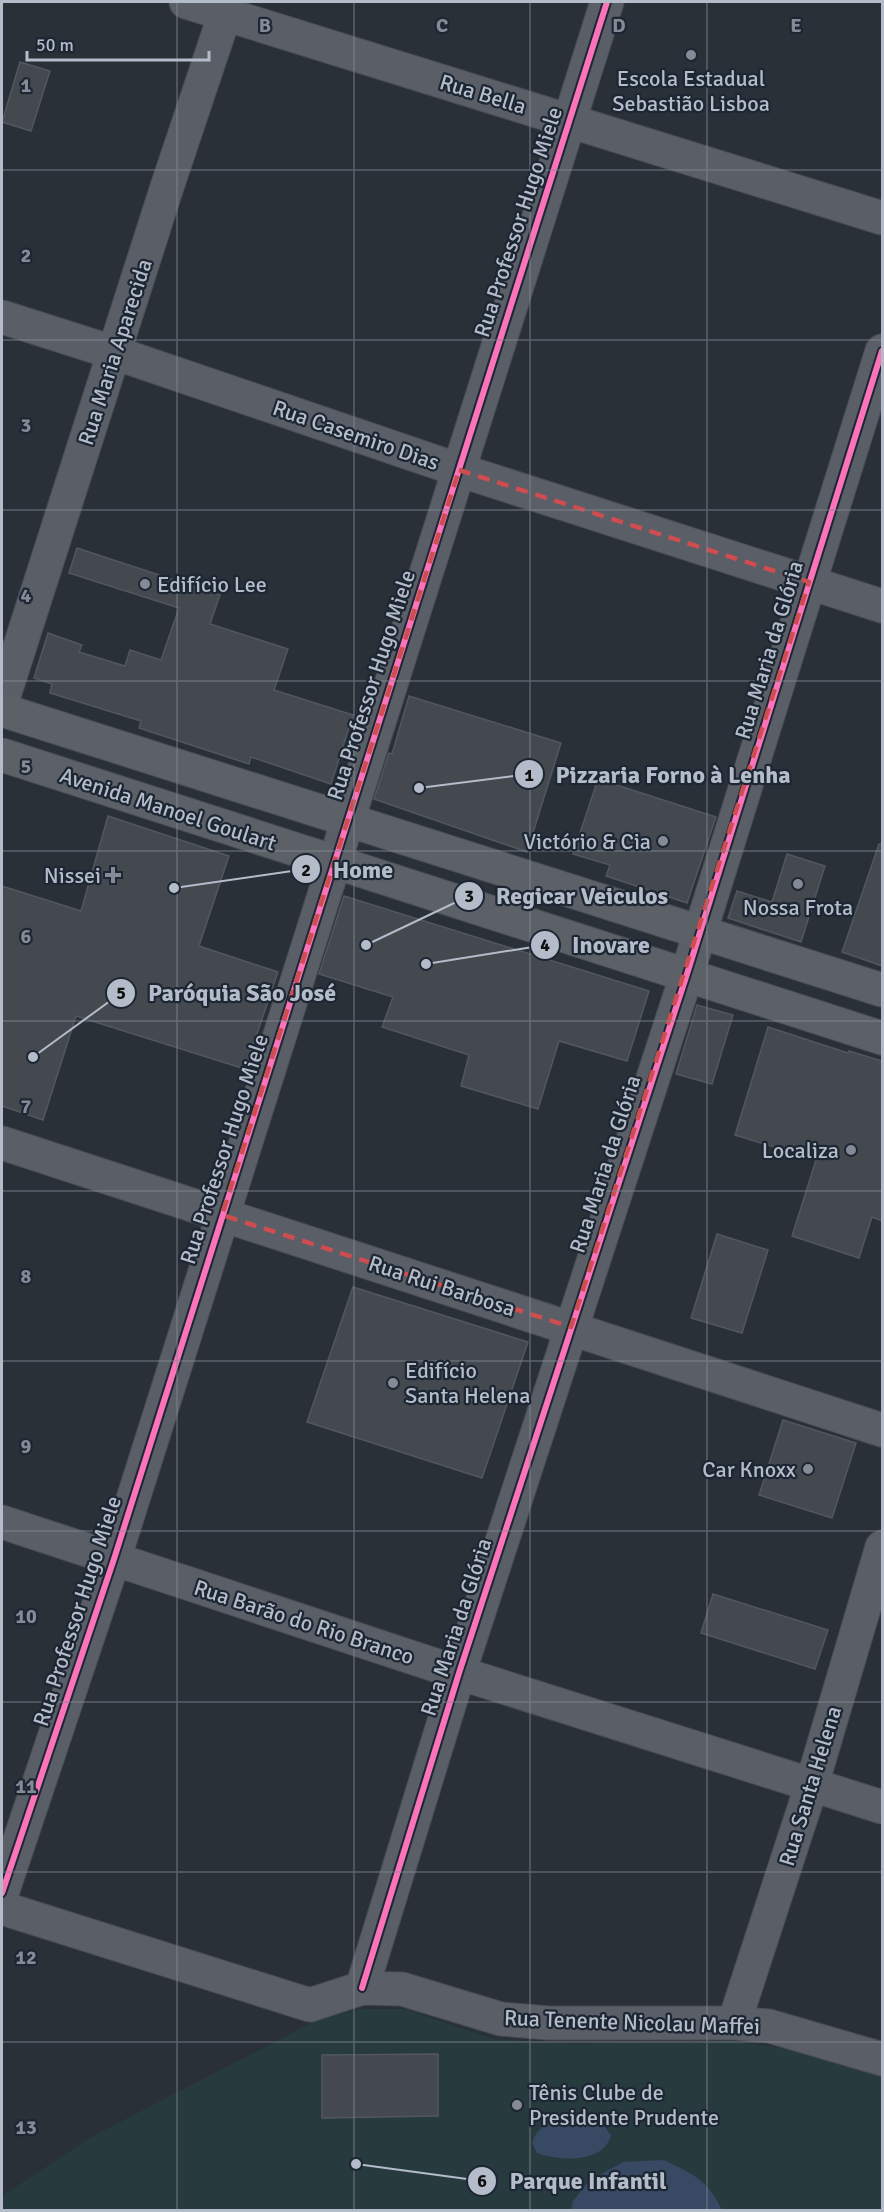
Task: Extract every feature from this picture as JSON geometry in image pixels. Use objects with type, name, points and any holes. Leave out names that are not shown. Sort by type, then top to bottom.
[{"type":"main road","name":"Avenida Manoel Goulart","points":[[2,710],[882,990]]},
{"type":"main road","name":"Avenida Manoel Goulart","points":[[2,755],[882,1038]]},
{"type":"street","name":"Rua Bella","points":[[186,2],[227,8],[569,121],[882,218]]},
{"type":"street","name":"Rua Professor Hugo Miele","points":[[2,1893],[114,1559],[607,2]]},
{"type":"street","name":"Rua Maria Aparecida","points":[[2,702],[167,187],[227,8]]},
{"type":"street","name":"Rua Casemiro Dias","points":[[2,317],[459,470],[882,606]]},
{"type":"street","name":"Rua Maria da Glória","points":[[362,1988],[459,1673],[687,974],[882,351]]},
{"type":"street","name":"Rua Rui Barbosa","points":[[2,1143],[882,1430]]},
{"type":"street","name":"Rua Barão do Rio Branco","points":[[2,1522],[459,1673],[882,1807]]},
{"type":"street","name":"Rua Santa Helena","points":[[734,2023],[812,1784],[882,1547]]},
{"type":"street","name":"Rua Tenente Nicolau Maffei","points":[[2,1908],[310,2005],[362,1988],[402,1989],[501,2019],[549,2023],[734,2023],[769,2026],[882,2059]]},
{"type":"highlighted area","points":[[459,470],[809,582],[571,1327],[222,1215]]},
{"type":"green space","name":"Tênis Clube de Presidente Prudente","points":[[362,2009],[405,2009],[493,2039],[580,2044],[731,2041],[788,2049],[882,2075],[882,2210],[2,2210],[2,2196],[93,2136],[317,2020]]},
{"type":"water","points":[[583,2118],[605,2127],[611,2135],[607,2144],[599,2151],[579,2158],[556,2158],[537,2153],[532,2143],[535,2135],[546,2125],[559,2120]]},
{"type":"water","points":[[664,2160],[699,2179],[711,2191],[722,2210],[571,2210],[573,2201],[589,2181],[623,2162]]},
{"type":"building","points":[[20,62],[50,71],[31,131],[2,122]]},
{"type":"building","points":[[77,548],[220,595],[210,624],[288,649],[274,690],[353,715],[331,784],[251,757],[249,764],[139,728],[141,721],[50,693],[52,684],[34,678],[48,633],[82,645],[79,652],[125,666],[130,650],[161,660],[179,608],[69,573]]},
{"type":"building","points":[[409,696],[561,743],[527,852],[374,799],[389,753],[392,754]]},
{"type":"building","name":"Victório & Cia","points":[[598,779],[716,817],[687,903],[606,876],[610,865],[573,854]]},
{"type":"building","points":[[108,816],[229,856],[199,946],[278,972],[245,1069],[76,1016],[43,1120],[2,1106],[2,886],[81,911]]},
{"type":"building","points":[[879,844],[882,844],[882,966],[842,952]]},
{"type":"building","name":"Nossa Frota","points":[[787,854],[825,866],[801,942],[728,918],[737,891],[772,902]]},
{"type":"building","points":[[344,896],[649,991],[627,1061],[559,1041],[538,1109],[461,1086],[469,1055],[382,1027],[393,997],[319,974]]},
{"type":"building","points":[[697,1005],[733,1015],[712,1084],[676,1074]]},
{"type":"building","points":[[768,1027],[848,1053],[849,1051],[882,1061],[882,1221],[872,1217],[859,1258],[792,1236],[816,1160],[735,1135]]},
{"type":"building","points":[[717,1234],[768,1250],[742,1333],[691,1318]]},
{"type":"building","points":[[353,1287],[528,1342],[482,1478],[307,1422]]},
{"type":"building","name":"Car Knoxx","points":[[783,1420],[856,1443],[832,1518],[759,1495]]},
{"type":"building","points":[[713,1594],[828,1630],[815,1669],[701,1633]]},
{"type":"building","points":[[438,2054],[438,2116],[322,2118],[322,2055]]},
{"type":"cycle path","points":[[2,1893],[114,1559],[607,2]]},
{"type":"cycle path","points":[[362,1988],[459,1673],[687,974],[882,351]]},
{"type":"place","name":"Escola Estadual Sebastião Lisboa","points":[[691,55]]},
{"type":"place","name":"Edifício Lee","points":[[145,584]]},
{"type":"place","name":"Pizzaria Forno à Lenha","points":[[419,788]]},
{"type":"place","name":"Victório & Cia","points":[[663,841]]},
{"type":"place","name":"Nissei","points":[[113,875]]},
{"type":"place","name":"Nossa Frota","points":[[798,884]]},
{"type":"place","name":"Home","points":[[174,888]]},
{"type":"place","name":"Regicar Veiculos","points":[[366,945]]},
{"type":"place","name":"Inovare","points":[[426,964]]},
{"type":"place","name":"Paróquia São José","points":[[33,1057]]},
{"type":"place","name":"Localiza","points":[[851,1150]]},
{"type":"place","name":"Edifício Santa Helena","points":[[393,1383]]},
{"type":"place","name":"Car Knoxx","points":[[808,1469]]},
{"type":"place","name":"Tênis Clube de Presidente Prudente","points":[[517,2105]]},
{"type":"place","name":"Parque Infantil","points":[[356,2164]]}]
